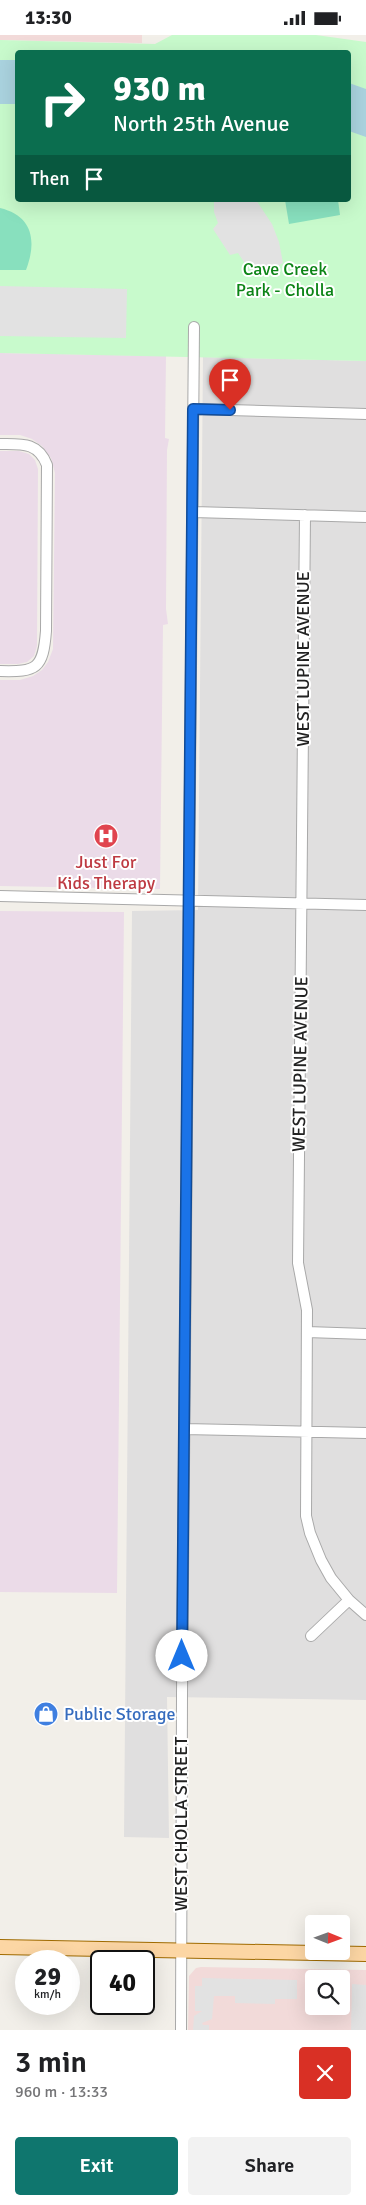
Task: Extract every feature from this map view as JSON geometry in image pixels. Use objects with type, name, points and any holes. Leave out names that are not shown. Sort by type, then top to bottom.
[{"type":"main road","points":[[0,1947],[366,1954]]},
{"type":"street","name":"WEST CHOLLA STREET","points":[[181,2030],[184,1429],[194,327]]},
{"type":"street","points":[[193,409],[366,414]]},
{"type":"street","points":[[0,444],[22,444],[34,448],[42,454],[47,465],[46,631],[44,650],[40,663],[31,669],[0,671]]},
{"type":"street","points":[[193,512],[366,517]]},
{"type":"street","name":"WEST LUPINE AVENUE","points":[[304,515],[298,1263],[306,1303],[307,1332],[305,1498],[310,1533],[331,1579],[348,1600],[366,1615]]},
{"type":"street","points":[[0,896],[366,905]]},
{"type":"street","points":[[307,1332],[366,1334]]},
{"type":"street","points":[[184,1429],[366,1433]]},
{"type":"street","points":[[311,1636],[348,1600]]},
{"type":"shaded area","points":[[0,35],[142,35],[142,43],[0,40]]},
{"type":"shaded area","points":[[214,202],[257,202],[272,224],[279,242],[283,263],[266,272],[246,265],[238,253],[230,255],[213,229],[218,223],[214,212]]},
{"type":"shaded area","points":[[0,286],[127,289],[126,338],[0,336]]},
{"type":"shaded area","points":[[0,353],[166,356],[165,438],[169,439],[167,450],[166,609],[168,624],[163,625],[160,889],[0,886],[0,680],[20,680],[33,676],[42,670],[48,662],[53,649],[55,473],[51,458],[42,446],[32,439],[20,435],[0,435]]},
{"type":"shaded area","points":[[203,357],[366,361],[366,1700],[167,1697],[169,1838],[124,1837],[132,911],[198,910]]},
{"type":"shaded area","points":[[0,451],[19,451],[29,454],[35,460],[38,469],[37,646],[34,656],[27,662],[18,664],[0,664]]},
{"type":"shaded area","points":[[0,911],[124,912],[117,1593],[0,1592]]},
{"type":"shaded area","points":[[201,1967],[366,1970],[366,2030],[188,2030],[189,1976],[196,1968]]},
{"type":"shaded area","points":[[202,1978],[297,1980],[297,1999],[275,1999],[275,2004],[235,2003],[235,1996],[214,1996],[212,2019],[202,2023],[203,2025],[209,2025],[209,2030],[193,2030],[194,2016],[202,2011],[195,2011],[195,1986],[202,1986]]},
{"type":"shaded area","points":[[352,1984],[366,1985],[366,2030],[351,2030]]},
{"type":"green space","name":"Cave Creek Park - Cholla","points":[[172,35],[316,35],[366,42],[366,361],[0,353],[0,40],[155,44]]},
{"type":"green space","points":[[285,202],[338,202],[340,215],[289,224]]},
{"type":"green space","points":[[0,208],[20,217],[30,231],[31,249],[26,270],[0,270]]},
{"type":"water","points":[[0,60],[15,60],[15,104],[0,104]]},
{"type":"water","points":[[351,84],[366,89],[366,137],[351,132]]},
{"type":"place","name":"Just For Kids Therapy","points":[[106,836]]},
{"type":"place","name":"Public Storage","points":[[46,1714]]},
{"type":"route","points":[[182,1656],[193,409],[230,410]]}]
